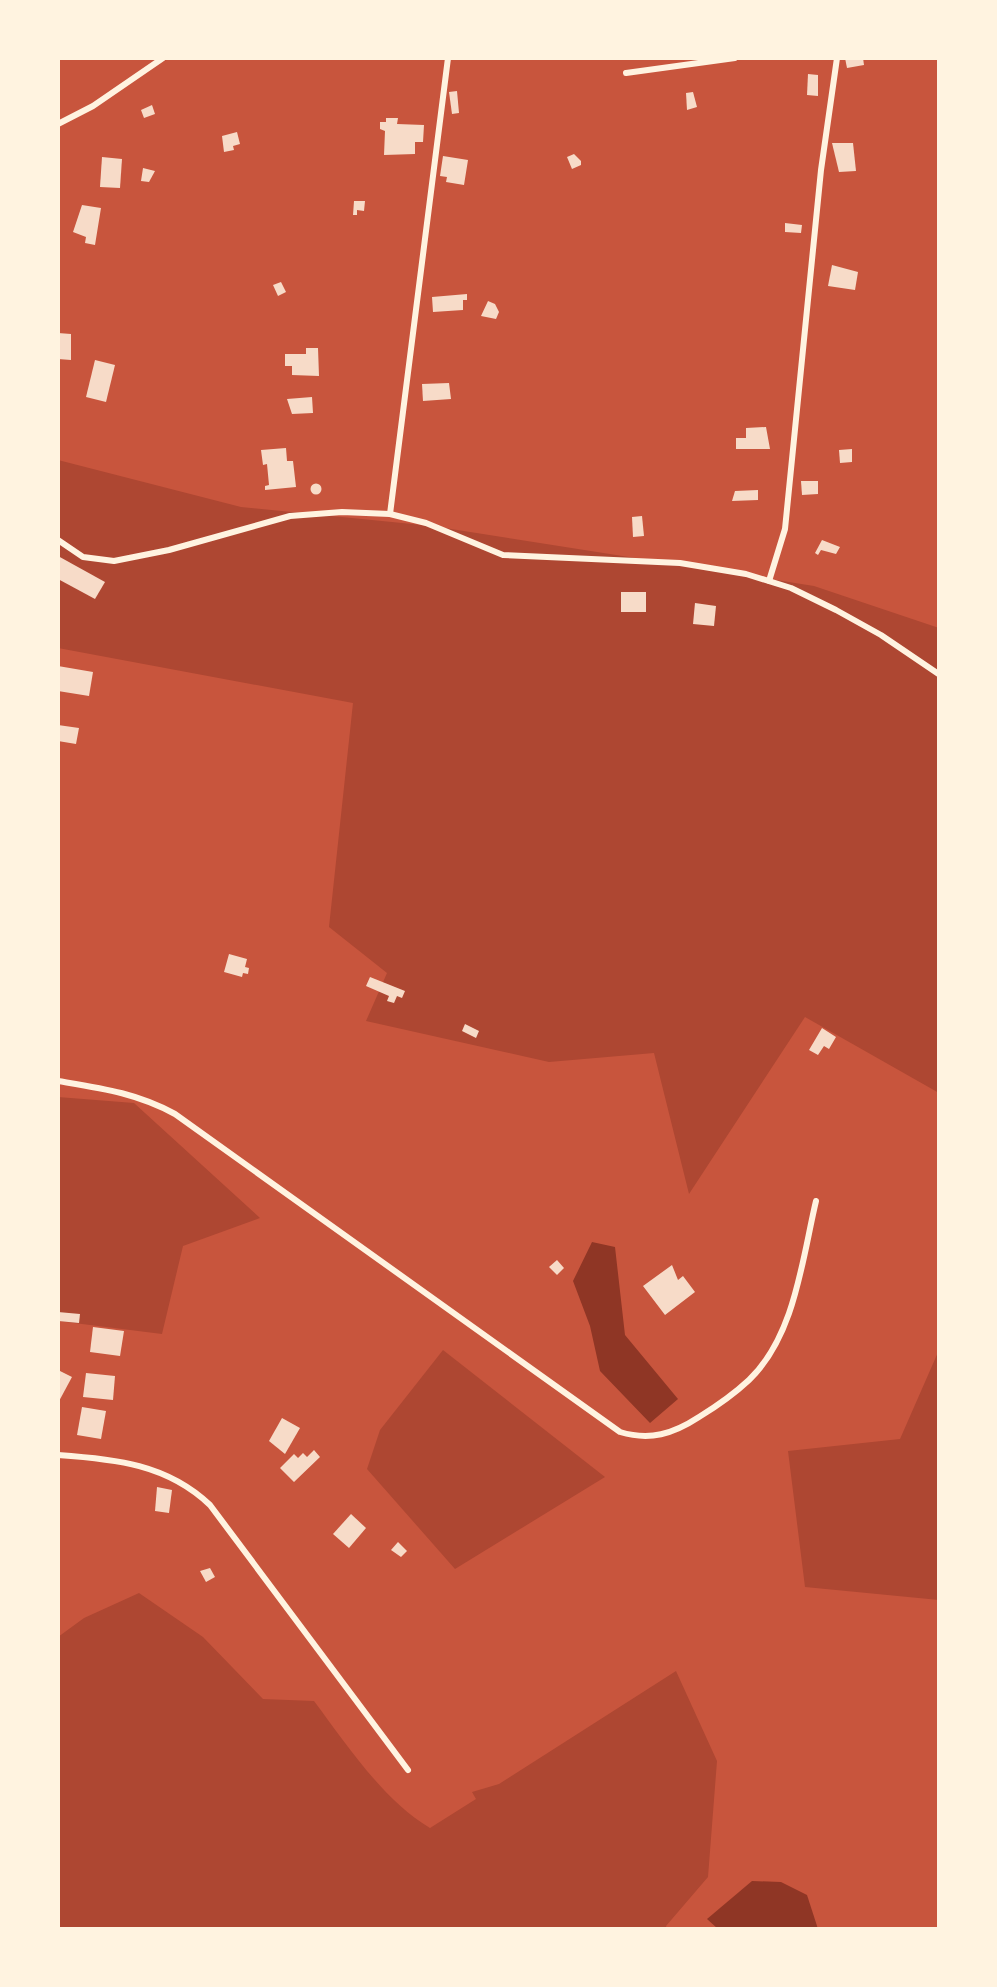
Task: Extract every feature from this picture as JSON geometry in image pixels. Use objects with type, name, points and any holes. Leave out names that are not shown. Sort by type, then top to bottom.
[{"type":"street","points":[[58,124],[93,106],[163,58]]},
{"type":"street","points":[[390,514],[448,58]]},
{"type":"street","points":[[626,74],[735,58]]},
{"type":"street","points":[[769,582],[787,514],[822,170],[838,58]]},
{"type":"street","points":[[58,540],[83,557],[114,561],[290,516],[390,514],[426,523],[503,555],[704,566],[769,582],[861,623],[940,675]]},
{"type":"street","points":[[58,1081],[122,1092],[175,1114],[620,1432],[632,1436],[653,1438],[685,1426],[752,1378],[779,1340],[816,1201]]},
{"type":"street","points":[[58,1455],[127,1462],[160,1470],[190,1486],[210,1505],[408,1770]]},
{"type":"shaded area","points":[[58,460],[241,507],[432,526],[814,586],[939,628],[939,1093],[805,1017],[689,1194],[654,1053],[549,1062],[366,1021],[387,973],[329,927],[353,703],[58,648]]},
{"type":"shaded area","points":[[58,1097],[134,1103],[260,1218],[183,1246],[162,1334],[58,1321]]},
{"type":"shaded area","points":[[592,1242],[615,1247],[625,1335],[678,1399],[650,1423],[600,1371],[590,1326],[573,1281]]},
{"type":"shaded area","points":[[443,1350],[605,1477],[455,1569],[367,1469],[380,1430]]},
{"type":"shaded area","points":[[939,1350],[939,1600],[805,1587],[788,1451],[900,1439]]},
{"type":"shaded area","points":[[139,1593],[203,1637],[263,1699],[314,1701],[381,1787],[430,1828],[476,1799],[472,1792],[499,1784],[676,1671],[717,1761],[708,1877],[667,1929],[58,1929],[58,1637],[84,1618]]},
{"type":"shaded area","points":[[752,1881],[781,1882],[807,1895],[818,1929],[718,1929],[707,1919]]},
{"type":"building","points":[[845,58],[863,58],[864,65],[847,68]]},
{"type":"building","points":[[808,74],[818,75],[818,96],[807,95]]},
{"type":"building","points":[[457,91],[459,113],[452,114],[449,92]]},
{"type":"building","points":[[693,92],[697,107],[687,110],[686,93]]},
{"type":"building","points":[[152,105],[155,114],[144,118],[141,110]]},
{"type":"building","points":[[386,118],[398,118],[397,124],[424,125],[423,142],[415,142],[415,154],[384,155],[385,131],[380,129],[380,122],[386,122]]},
{"type":"building","points":[[237,132],[240,144],[224,152],[222,136]]},
{"type":"building","points":[[832,143],[853,143],[856,171],[839,172]]},
{"type":"building","points":[[574,154],[581,165],[572,169],[567,157]]},
{"type":"building","points":[[443,156],[468,160],[464,185],[446,182],[447,177],[440,176]]},
{"type":"building","points":[[102,157],[122,159],[120,188],[100,187]]},
{"type":"building","points":[[143,168],[155,171],[149,182],[141,181]]},
{"type":"building","points":[[354,201],[365,201],[364,211],[357,210],[357,215],[353,215]]},
{"type":"building","points":[[82,205],[101,208],[95,245],[85,243],[86,237],[73,232]]},
{"type":"building","points":[[785,223],[802,225],[801,233],[785,232]]},
{"type":"building","points":[[832,265],[858,272],[855,290],[828,286]]},
{"type":"building","points":[[281,282],[286,292],[278,296],[273,285]]},
{"type":"building","points":[[467,294],[463,310],[433,312],[432,297]]},
{"type":"building","points":[[488,301],[499,312],[496,319],[481,316]]},
{"type":"building","points":[[58,333],[71,334],[71,360],[58,359]]},
{"type":"building","points":[[306,348],[318,348],[319,376],[292,375],[292,366],[285,366],[285,354],[306,354]]},
{"type":"building","points":[[95,360],[115,365],[106,402],[86,397]]},
{"type":"building","points":[[449,383],[451,399],[423,401],[422,384]]},
{"type":"building","points":[[312,397],[313,413],[292,414],[287,399]]},
{"type":"building","points":[[766,427],[770,449],[736,449],[736,438],[746,438],[746,428]]},
{"type":"building","points":[[286,448],[287,461],[293,461],[296,487],[265,490],[269,485],[267,464],[263,465],[261,450]]},
{"type":"building","points":[[852,449],[852,462],[840,463],[839,450]]},
{"type":"building","points":[[801,481],[818,481],[818,494],[802,495]]},
{"type":"building","points":[[316,483],[322,489],[316,495],[310,489]]},
{"type":"building","points":[[758,490],[758,500],[732,501],[735,491]]},
{"type":"building","points":[[642,516],[644,536],[633,537],[632,517]]},
{"type":"building","points":[[822,540],[840,547],[836,554],[821,550],[818,555],[815,553]]},
{"type":"building","points":[[58,556],[105,582],[95,599],[58,579]]},
{"type":"building","points":[[621,592],[646,592],[646,612],[621,612]]},
{"type":"building","points":[[695,603],[716,606],[714,626],[693,624]]},
{"type":"building","points":[[58,666],[93,672],[89,696],[58,691]]},
{"type":"building","points":[[58,725],[79,728],[76,744],[58,741]]},
{"type":"building","points":[[229,954],[247,959],[248,974],[243,973],[242,977],[224,972]]},
{"type":"building","points":[[370,977],[405,991],[402,998],[397,996],[394,1003],[387,1001],[389,996],[366,986]]},
{"type":"building","points":[[465,1024],[479,1031],[476,1038],[462,1031]]},
{"type":"building","points":[[822,1028],[836,1037],[829,1049],[824,1046],[818,1055],[809,1050]]},
{"type":"building","points":[[557,1260],[564,1268],[557,1275],[549,1267]]},
{"type":"building","points":[[672,1265],[678,1280],[683,1276],[695,1292],[665,1315],[643,1286]]},
{"type":"building","points":[[58,1312],[80,1314],[79,1323],[58,1321]]},
{"type":"building","points":[[93,1327],[124,1331],[120,1356],[90,1352]]},
{"type":"building","points":[[58,1370],[72,1377],[58,1403]]},
{"type":"building","points":[[86,1373],[115,1376],[113,1400],[83,1397]]},
{"type":"building","points":[[82,1407],[106,1411],[101,1439],[77,1435]]},
{"type":"building","points":[[282,1418],[300,1428],[285,1454],[269,1441]]},
{"type":"building","points":[[314,1450],[320,1457],[294,1482],[280,1468],[294,1454],[307,1457]]},
{"type":"building","points":[[157,1487],[172,1490],[169,1513],[155,1511]]},
{"type":"building","points":[[351,1514],[366,1528],[349,1548],[333,1534]]},
{"type":"building","points":[[398,1542],[407,1551],[401,1557],[391,1550]]},
{"type":"building","points":[[210,1568],[215,1577],[206,1582],[200,1571]]}]
